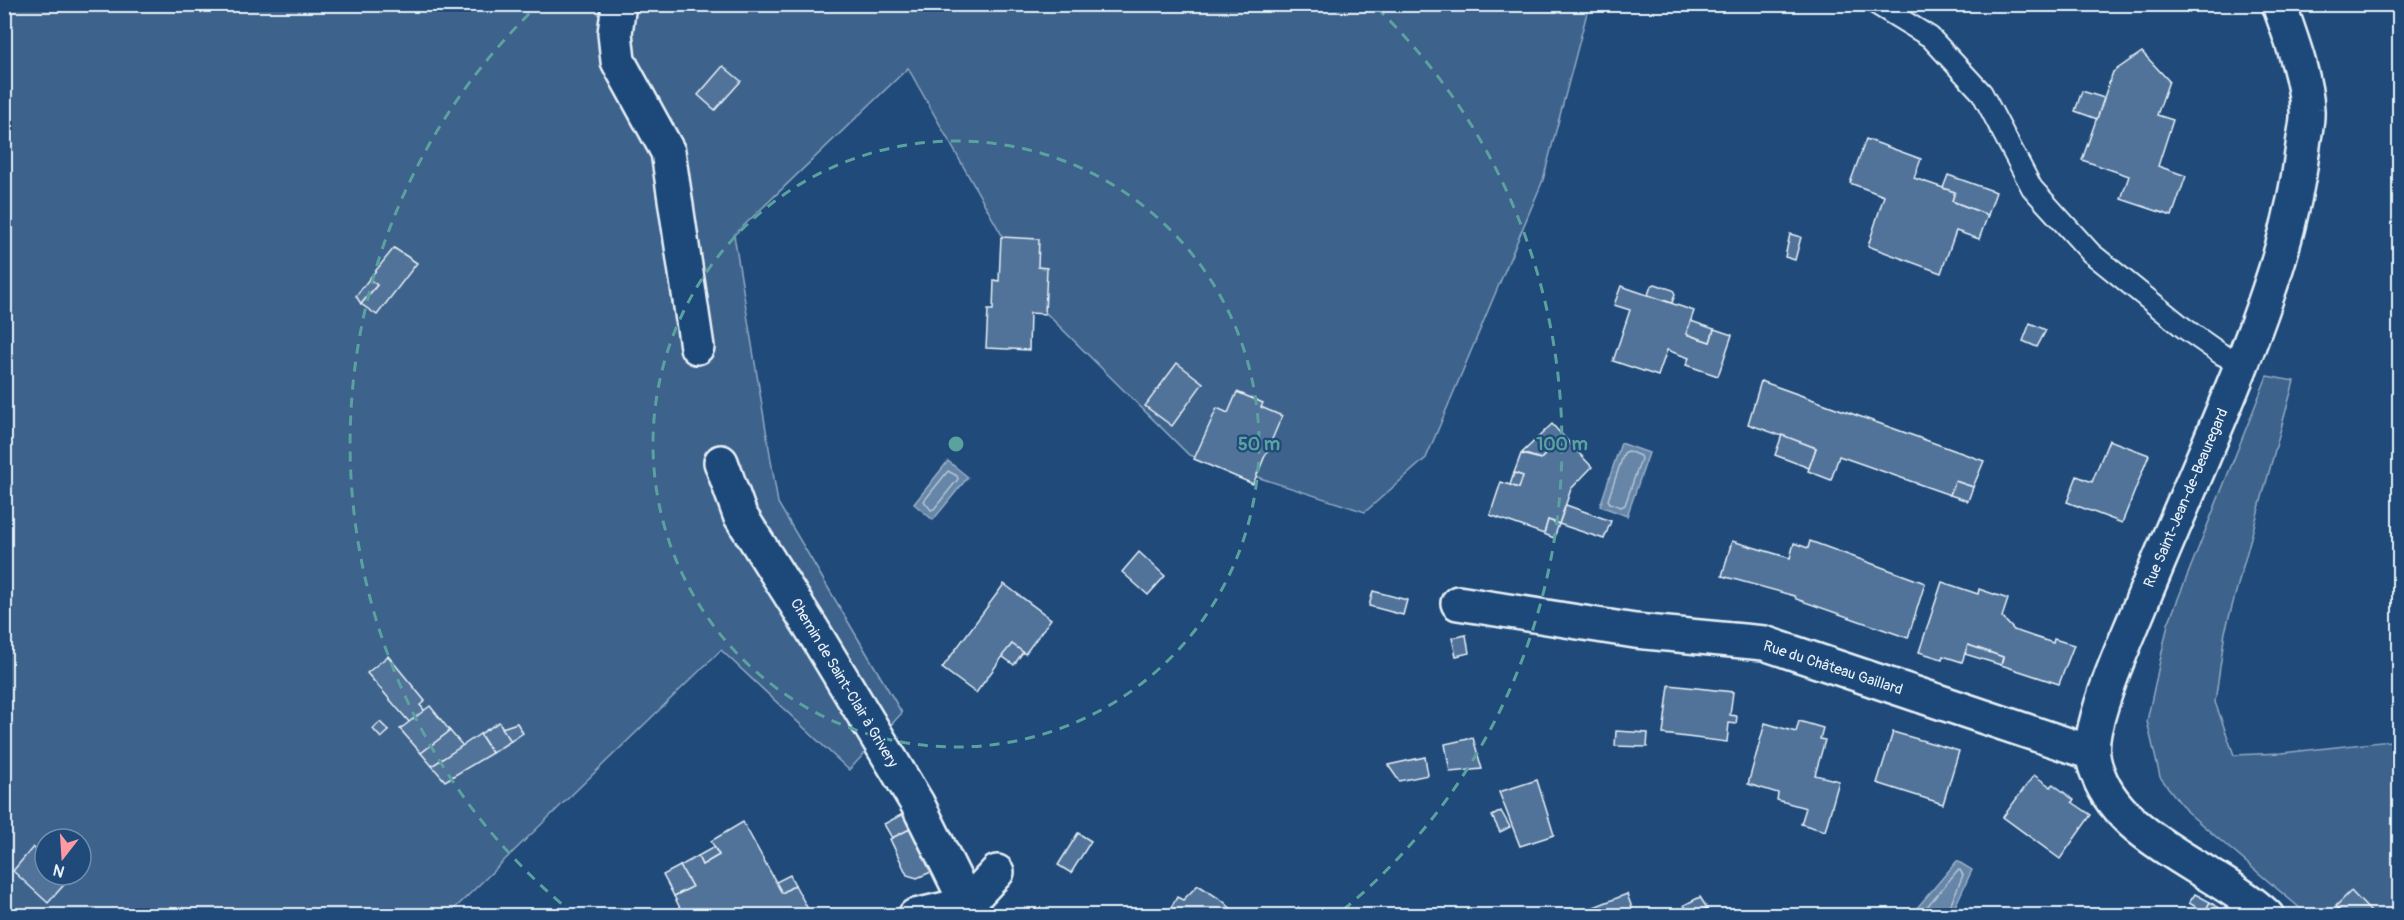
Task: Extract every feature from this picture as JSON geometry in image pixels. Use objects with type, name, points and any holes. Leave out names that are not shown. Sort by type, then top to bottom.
[{"type":"street","points":[[620,4],[615,33],[618,61],[668,152],[697,347]]},
{"type":"street","name":"Rue Saint-Jean-de-Beauregard","points":[[2266,915],[2248,898],[2138,829],[2111,798],[2098,775],[2092,753],[2094,729],[2126,642],[2242,365],[2291,222],[2307,110],[2298,61],[2279,4]]},
{"type":"street","name":"Chemin de Saint-Clair à Grivery","points":[[721,462],[740,515],[917,803],[967,904]]},
{"type":"street","name":"Rue du Château Gaillard","points":[[1458,603],[1635,631],[1764,643],[2092,753]]},
{"type":"street","points":[[915,915],[967,904],[997,872]]},
{"type":"lane","points":[[1876,4],[1930,38],[1982,93],[2032,188],[2091,253],[2184,328],[2221,354],[2242,365]]},
{"type":"shaded area","points":[[5,5],[1589,5],[1543,180],[1426,458],[1365,512],[1189,455],[1045,312],[908,68],[734,235],[778,503],[902,713],[849,770],[721,650],[448,915],[5,916]]},
{"type":"shaded area","points":[[2267,376],[2294,381],[2225,632],[2215,702],[2234,755],[2282,753],[2399,740],[2399,915],[2308,915],[2187,812],[2160,777],[2147,721],[2168,624]]},
{"type":"water","points":[[1621,443],[1649,453],[1627,516],[1600,506]]},
{"type":"water","points":[[948,461],[968,477],[933,520],[914,504]]},
{"type":"water","points":[[1957,861],[1972,870],[1951,915],[1911,915]]},
{"type":"building","points":[[2142,52],[2169,81],[2157,115],[2173,120],[2158,166],[2186,176],[2172,216],[2121,199],[2129,176],[2082,160],[2113,72]]},
{"type":"building","points":[[723,66],[741,81],[715,110],[698,95]]},
{"type":"building","points":[[2082,91],[2104,98],[2097,119],[2075,111]]},
{"type":"building","points":[[1866,139],[1921,159],[1914,178],[1955,192],[1952,201],[1988,215],[1979,239],[1956,231],[1941,273],[1868,246],[1884,196],[1850,183]]},
{"type":"building","points":[[1948,175],[1996,192],[1988,215],[1952,201],[1955,192],[1943,188]]},
{"type":"building","points":[[1790,234],[1801,237],[1795,260],[1785,257]]},
{"type":"building","points":[[1001,237],[1039,239],[1038,267],[1047,268],[1045,314],[1030,313],[1029,350],[986,348],[988,310],[993,310],[994,280],[999,281]]},
{"type":"building","points":[[394,248],[417,263],[377,315],[361,304],[377,285],[369,279]]},
{"type":"building","points":[[369,279],[377,285],[361,304],[356,296]]},
{"type":"building","points":[[1655,284],[1673,290],[1675,294],[1672,303],[1648,295],[1651,286]]},
{"type":"building","points":[[1621,286],[1694,311],[1686,334],[1710,342],[1714,329],[1732,335],[1718,376],[1686,365],[1689,358],[1667,350],[1658,376],[1613,361],[1630,310],[1614,305]]},
{"type":"building","points":[[1691,321],[1714,329],[1710,342],[1686,334]]},
{"type":"building","points":[[2030,323],[2046,330],[2037,347],[2023,341]]},
{"type":"building","points":[[1177,363],[1203,383],[1172,426],[1145,406]]},
{"type":"building","points":[[1761,381],[1984,461],[1973,487],[1955,481],[1950,495],[1839,456],[1831,480],[1808,471],[1816,448],[1748,424]]},
{"type":"building","points":[[1237,392],[1263,403],[1261,407],[1282,416],[1253,484],[1194,459],[1217,408],[1228,413]]},
{"type":"building","points":[[1552,424],[1563,436],[1541,459],[1522,453]]},
{"type":"building","points":[[1782,435],[1816,448],[1809,468],[1775,455]]},
{"type":"building","points":[[1563,436],[1592,467],[1571,489],[1559,524],[1548,520],[1544,534],[1490,515],[1501,482],[1519,488],[1523,476],[1514,473],[1521,454],[1541,459]]},
{"type":"building","points":[[2109,440],[2149,455],[2122,523],[2067,502],[2077,476],[2092,482]]},
{"type":"building","points":[[1514,473],[1523,476],[1519,488],[1510,485]]},
{"type":"building","points":[[1955,481],[1973,487],[1968,501],[1950,495]]},
{"type":"building","points":[[1566,505],[1611,521],[1604,539],[1559,524]]},
{"type":"building","points":[[1548,520],[1559,524],[1554,538],[1544,534]]},
{"type":"building","points":[[1732,541],[1790,558],[1794,543],[1808,548],[1810,541],[1925,583],[1908,638],[1796,599],[1795,596],[1722,576]]},
{"type":"building","points":[[1139,552],[1165,576],[1148,595],[1122,572]]},
{"type":"building","points":[[1942,582],[1978,594],[1979,589],[2008,599],[2002,617],[2014,630],[2053,643],[2054,639],[2074,645],[2059,684],[2001,665],[2003,657],[1968,645],[1962,662],[1919,652]]},
{"type":"building","points":[[1004,584],[1051,619],[1025,654],[1012,644],[976,693],[942,668]]},
{"type":"building","points":[[1373,591],[1407,600],[1403,615],[1369,606]]},
{"type":"building","points":[[1466,635],[1469,653],[1456,656],[1452,638]]},
{"type":"building","points":[[1012,644],[1023,652],[1014,665],[1002,656]]},
{"type":"building","points":[[1968,645],[2003,657],[2001,665],[1965,654]]},
{"type":"building","points":[[388,656],[425,701],[420,705],[425,711],[410,723],[367,673]]},
{"type":"building","points":[[1669,685],[1733,692],[1730,715],[1737,716],[1736,724],[1729,723],[1727,742],[1663,734]]},
{"type":"building","points":[[430,706],[450,731],[421,753],[400,729]]},
{"type":"building","points":[[1799,721],[1823,728],[1820,739],[1825,740],[1815,775],[1839,781],[1825,831],[1801,824],[1806,808],[1777,800],[1778,793],[1748,784],[1765,723],[1796,732]]},
{"type":"building","points":[[380,722],[389,731],[381,738],[373,729]]},
{"type":"building","points":[[499,722],[511,741],[492,753],[480,734]]},
{"type":"building","points":[[517,723],[523,733],[511,741],[502,728]]},
{"type":"building","points":[[450,731],[463,746],[432,766],[421,753]]},
{"type":"building","points":[[1616,731],[1648,733],[1647,747],[1615,746]]},
{"type":"building","points":[[1893,732],[1959,751],[1943,804],[1877,783]]},
{"type":"building","points":[[480,734],[492,753],[445,781],[432,766]]},
{"type":"building","points":[[1473,738],[1482,769],[1450,772],[1445,744]]},
{"type":"building","points":[[1425,757],[1428,775],[1399,781],[1388,765]]},
{"type":"building","points":[[2034,775],[2051,787],[2053,784],[2074,800],[2072,802],[2091,815],[2060,859],[2003,817]]},
{"type":"building","points":[[1537,780],[1554,835],[1520,846],[1499,792]]},
{"type":"building","points":[[914,808],[922,823],[892,838],[884,824]]},
{"type":"building","points":[[1501,811],[1510,827],[1500,832],[1492,816]]},
{"type":"building","points":[[743,822],[782,893],[795,885],[809,911],[801,916],[684,916],[674,896],[692,887],[680,866],[698,856],[702,865],[719,855],[711,841]]},
{"type":"building","points":[[922,823],[943,867],[917,878],[907,875],[890,839]]},
{"type":"building","points":[[1078,833],[1091,841],[1071,873],[1058,865]]},
{"type":"building","points":[[33,847],[33,887],[62,887],[48,903],[13,871]]},
{"type":"building","points":[[714,847],[719,855],[702,865],[698,856]]},
{"type":"building","points":[[680,866],[692,887],[674,896],[663,875]]},
{"type":"building","points":[[790,875],[795,885],[782,893],[776,882]]},
{"type":"building","points":[[1198,885],[1223,901],[1236,913],[1234,916],[1166,916],[1177,897],[1183,900]]},
{"type":"building","points":[[2351,891],[2375,916],[2345,916],[2336,906]]},
{"type":"building","points":[[1627,894],[1635,916],[1571,916]]},
{"type":"building","points":[[2195,894],[2210,902],[2205,912],[2189,903]]},
{"type":"building","points":[[1700,897],[1707,908],[1690,916],[1684,905]]},
{"type":"building","points":[[2210,902],[2223,911],[2220,916],[2211,916],[2205,912]]},
{"type":"building","points":[[1707,908],[1714,916],[1691,916]]}]
